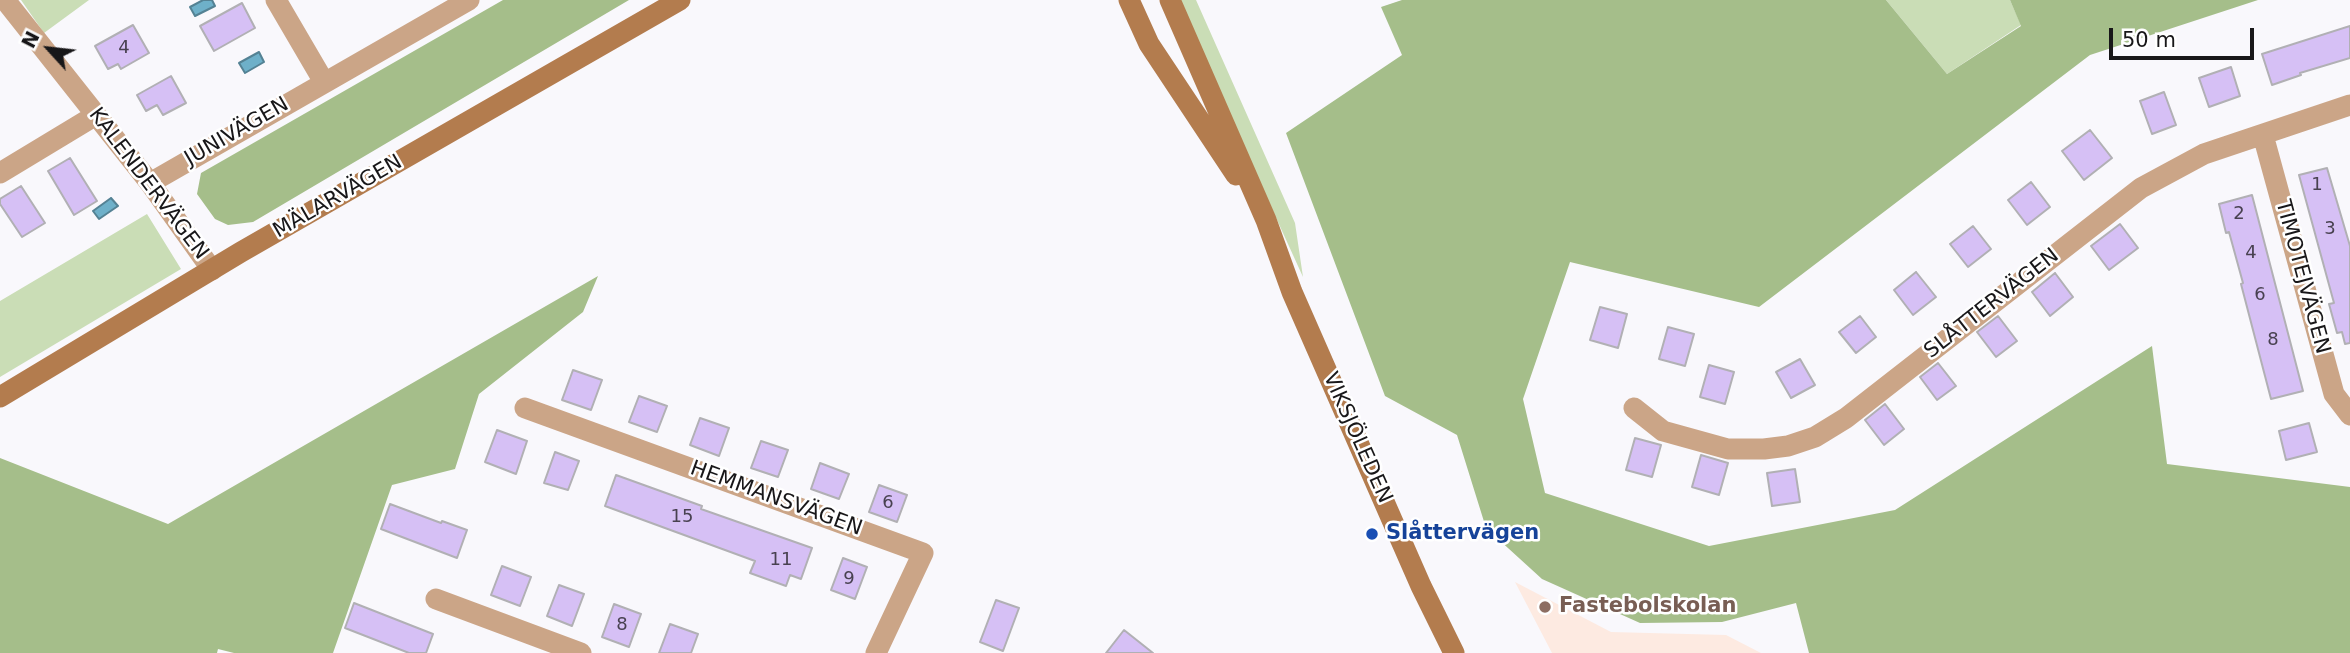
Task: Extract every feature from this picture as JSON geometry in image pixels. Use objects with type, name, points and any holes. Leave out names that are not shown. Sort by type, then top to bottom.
[{"type":"main road","name":"MÄLARVÄGEN","points":[[0,397],[212,270],[680,0]]},
{"type":"main road","name":"VIKSJÖLEDEN","points":[[1129,0],[1149,44],[1266,220]]},
{"type":"main road","name":"VIKSJÖLEDEN","points":[[1170,0],[1266,220],[1292,292],[1454,653]]},
{"type":"street","name":"KALENDERVÄGEN","points":[[5,0],[150,183],[212,270]]},
{"type":"street","points":[[276,0],[324,82]]},
{"type":"street","name":"JUNIVÄGEN","points":[[150,183],[469,0]]},
{"type":"street","name":"SLÅTTERVÄGEN","points":[[1634,408],[1663,430],[1728,449],[1749,451],[1788,446],[1815,437],[1846,418],[2141,188],[2204,154],[2350,105]]},
{"type":"street","points":[[0,173],[96,115]]},
{"type":"street","name":"TIMOTEJVÄGEN","points":[[2263,135],[2334,394],[2350,415]]},
{"type":"street","name":"HEMMANSVÄGEN","points":[[525,408],[923,553],[876,653]]},
{"type":"street","points":[[436,599],[581,653]]},
{"type":"shaded area","name":"Fastebolskolan","points":[[1515,582],[1611,632],[1726,635],[1761,653],[1552,653]]},
{"type":"green space","points":[[21,0],[89,0],[44,33]]},
{"type":"green space","points":[[503,0],[629,0],[253,222],[228,225],[215,219],[197,194],[201,173]]},
{"type":"green space","points":[[1177,0],[1196,0],[1295,223],[1303,277]]},
{"type":"green space","points":[[1402,0],[1886,0],[1947,74],[2021,26],[2010,0],[2258,0],[2090,55],[1759,307],[1570,262],[1523,399],[1545,493],[1709,546],[1895,510],[2152,346],[2167,464],[2350,487],[2350,653],[1809,653],[1796,603],[1722,622],[1640,623],[1542,579],[1486,528],[1457,435],[1385,396],[1286,133],[1402,55],[1381,7]]},
{"type":"green space","points":[[1886,0],[2010,0],[2021,25],[1947,74]]},
{"type":"green space","points":[[147,214],[181,269],[0,377],[0,301]]},
{"type":"green space","points":[[598,276],[583,312],[479,394],[455,469],[392,485],[333,653],[234,653],[218,649],[217,653],[0,653],[0,458],[168,524]]},
{"type":"water","points":[[203,0],[212,0],[215,6],[195,16],[190,7]]},
{"type":"water","points":[[259,52],[264,62],[245,73],[239,63]]},
{"type":"water","points":[[111,198],[118,206],[99,219],[93,211]]},
{"type":"building","points":[[242,3],[255,28],[214,51],[200,26]]},
{"type":"building","points":[[133,25],[149,53],[121,69],[118,64],[108,69],[95,46]]},
{"type":"building","points":[[2350,26],[2350,58],[2300,73],[2301,75],[2272,85],[2262,54]]},
{"type":"building","points":[[2231,67],[2240,96],[2209,107],[2199,78]]},
{"type":"building","points":[[171,76],[186,103],[163,115],[157,105],[146,111],[137,95]]},
{"type":"building","points":[[2164,92],[2176,125],[2152,134],[2140,101]]},
{"type":"building","points":[[2090,130],[2112,158],[2084,180],[2062,151]]},
{"type":"building","points":[[70,158],[97,201],[74,215],[48,171]]},
{"type":"building","points":[[2327,168],[2350,246],[2350,343],[2345,344],[2342,332],[2337,333],[2329,304],[2334,303],[2299,175]]},
{"type":"building","points":[[2031,182],[2050,207],[2027,225],[2008,200]]},
{"type":"building","points":[[21,186],[45,223],[22,237],[0,204],[0,199]]},
{"type":"building","points":[[2252,195],[2303,391],[2271,399],[2241,284],[2243,283],[2219,204]]},
{"type":"building","points":[[2120,224],[2138,248],[2109,270],[2091,246]]},
{"type":"building","points":[[1973,226],[1991,249],[1968,267],[1950,244]]},
{"type":"building","points":[[1916,272],[1936,297],[1913,315],[1894,290]]},
{"type":"building","points":[[2055,273],[2073,297],[2050,316],[2032,292]]},
{"type":"building","points":[[1600,307],[1627,314],[1618,348],[1590,340]]},
{"type":"building","points":[[1860,316],[1876,337],[1856,353],[1839,332]]},
{"type":"building","points":[[1998,316],[2017,341],[1996,357],[1977,332]]},
{"type":"building","points":[[1668,327],[1694,334],[1685,366],[1659,359]]},
{"type":"building","points":[[1800,359],[1815,385],[1791,398],[1776,372]]},
{"type":"building","points":[[1938,363],[1956,386],[1937,400],[1920,377]]},
{"type":"building","points":[[1709,365],[1734,372],[1725,404],[1700,397]]},
{"type":"building","points":[[573,370],[602,380],[591,410],[562,400]]},
{"type":"building","points":[[639,396],[667,406],[657,432],[629,422]]},
{"type":"building","points":[[1885,404],[1904,429],[1884,445],[1865,420]]},
{"type":"building","points":[[700,418],[729,428],[719,456],[690,445]]},
{"type":"building","points":[[2309,423],[2317,452],[2286,460],[2279,431]]},
{"type":"building","points":[[497,430],[527,441],[516,474],[485,462]]},
{"type":"building","points":[[1635,438],[1661,445],[1652,477],[1626,470]]},
{"type":"building","points":[[761,441],[788,450],[778,477],[751,468]]},
{"type":"building","points":[[555,452],[579,461],[568,490],[544,483]]},
{"type":"building","points":[[1701,455],[1728,463],[1719,495],[1692,487]]},
{"type":"building","points":[[820,463],[849,474],[839,499],[811,489]]},
{"type":"building","points":[[1795,469],[1800,502],[1772,506],[1767,473]]},
{"type":"building","points":[[616,475],[702,506],[701,509],[812,548],[801,579],[790,575],[786,586],[750,573],[755,561],[605,506]]},
{"type":"building","points":[[879,485],[907,495],[897,522],[869,512]]},
{"type":"building","points":[[390,504],[467,530],[457,558],[381,529]]},
{"type":"building","points":[[843,558],[867,567],[855,599],[831,590]]},
{"type":"building","points":[[502,566],[531,577],[520,606],[491,595]]},
{"type":"building","points":[[559,585],[584,594],[572,626],[547,616]]},
{"type":"building","points":[[996,600],[1019,608],[1003,651],[980,642]]},
{"type":"building","points":[[354,603],[433,634],[426,653],[409,653],[345,628]]},
{"type":"building","points":[[614,604],[641,614],[629,647],[602,637]]},
{"type":"building","points":[[670,624],[698,634],[691,653],[659,653]]},
{"type":"building","points":[[1124,630],[1153,653],[1106,653]]},
{"type":"place","name":"Slåttervägen","points":[[1372,534]]},
{"type":"place","name":"Fastebolskolan","points":[[1545,607]]}]
